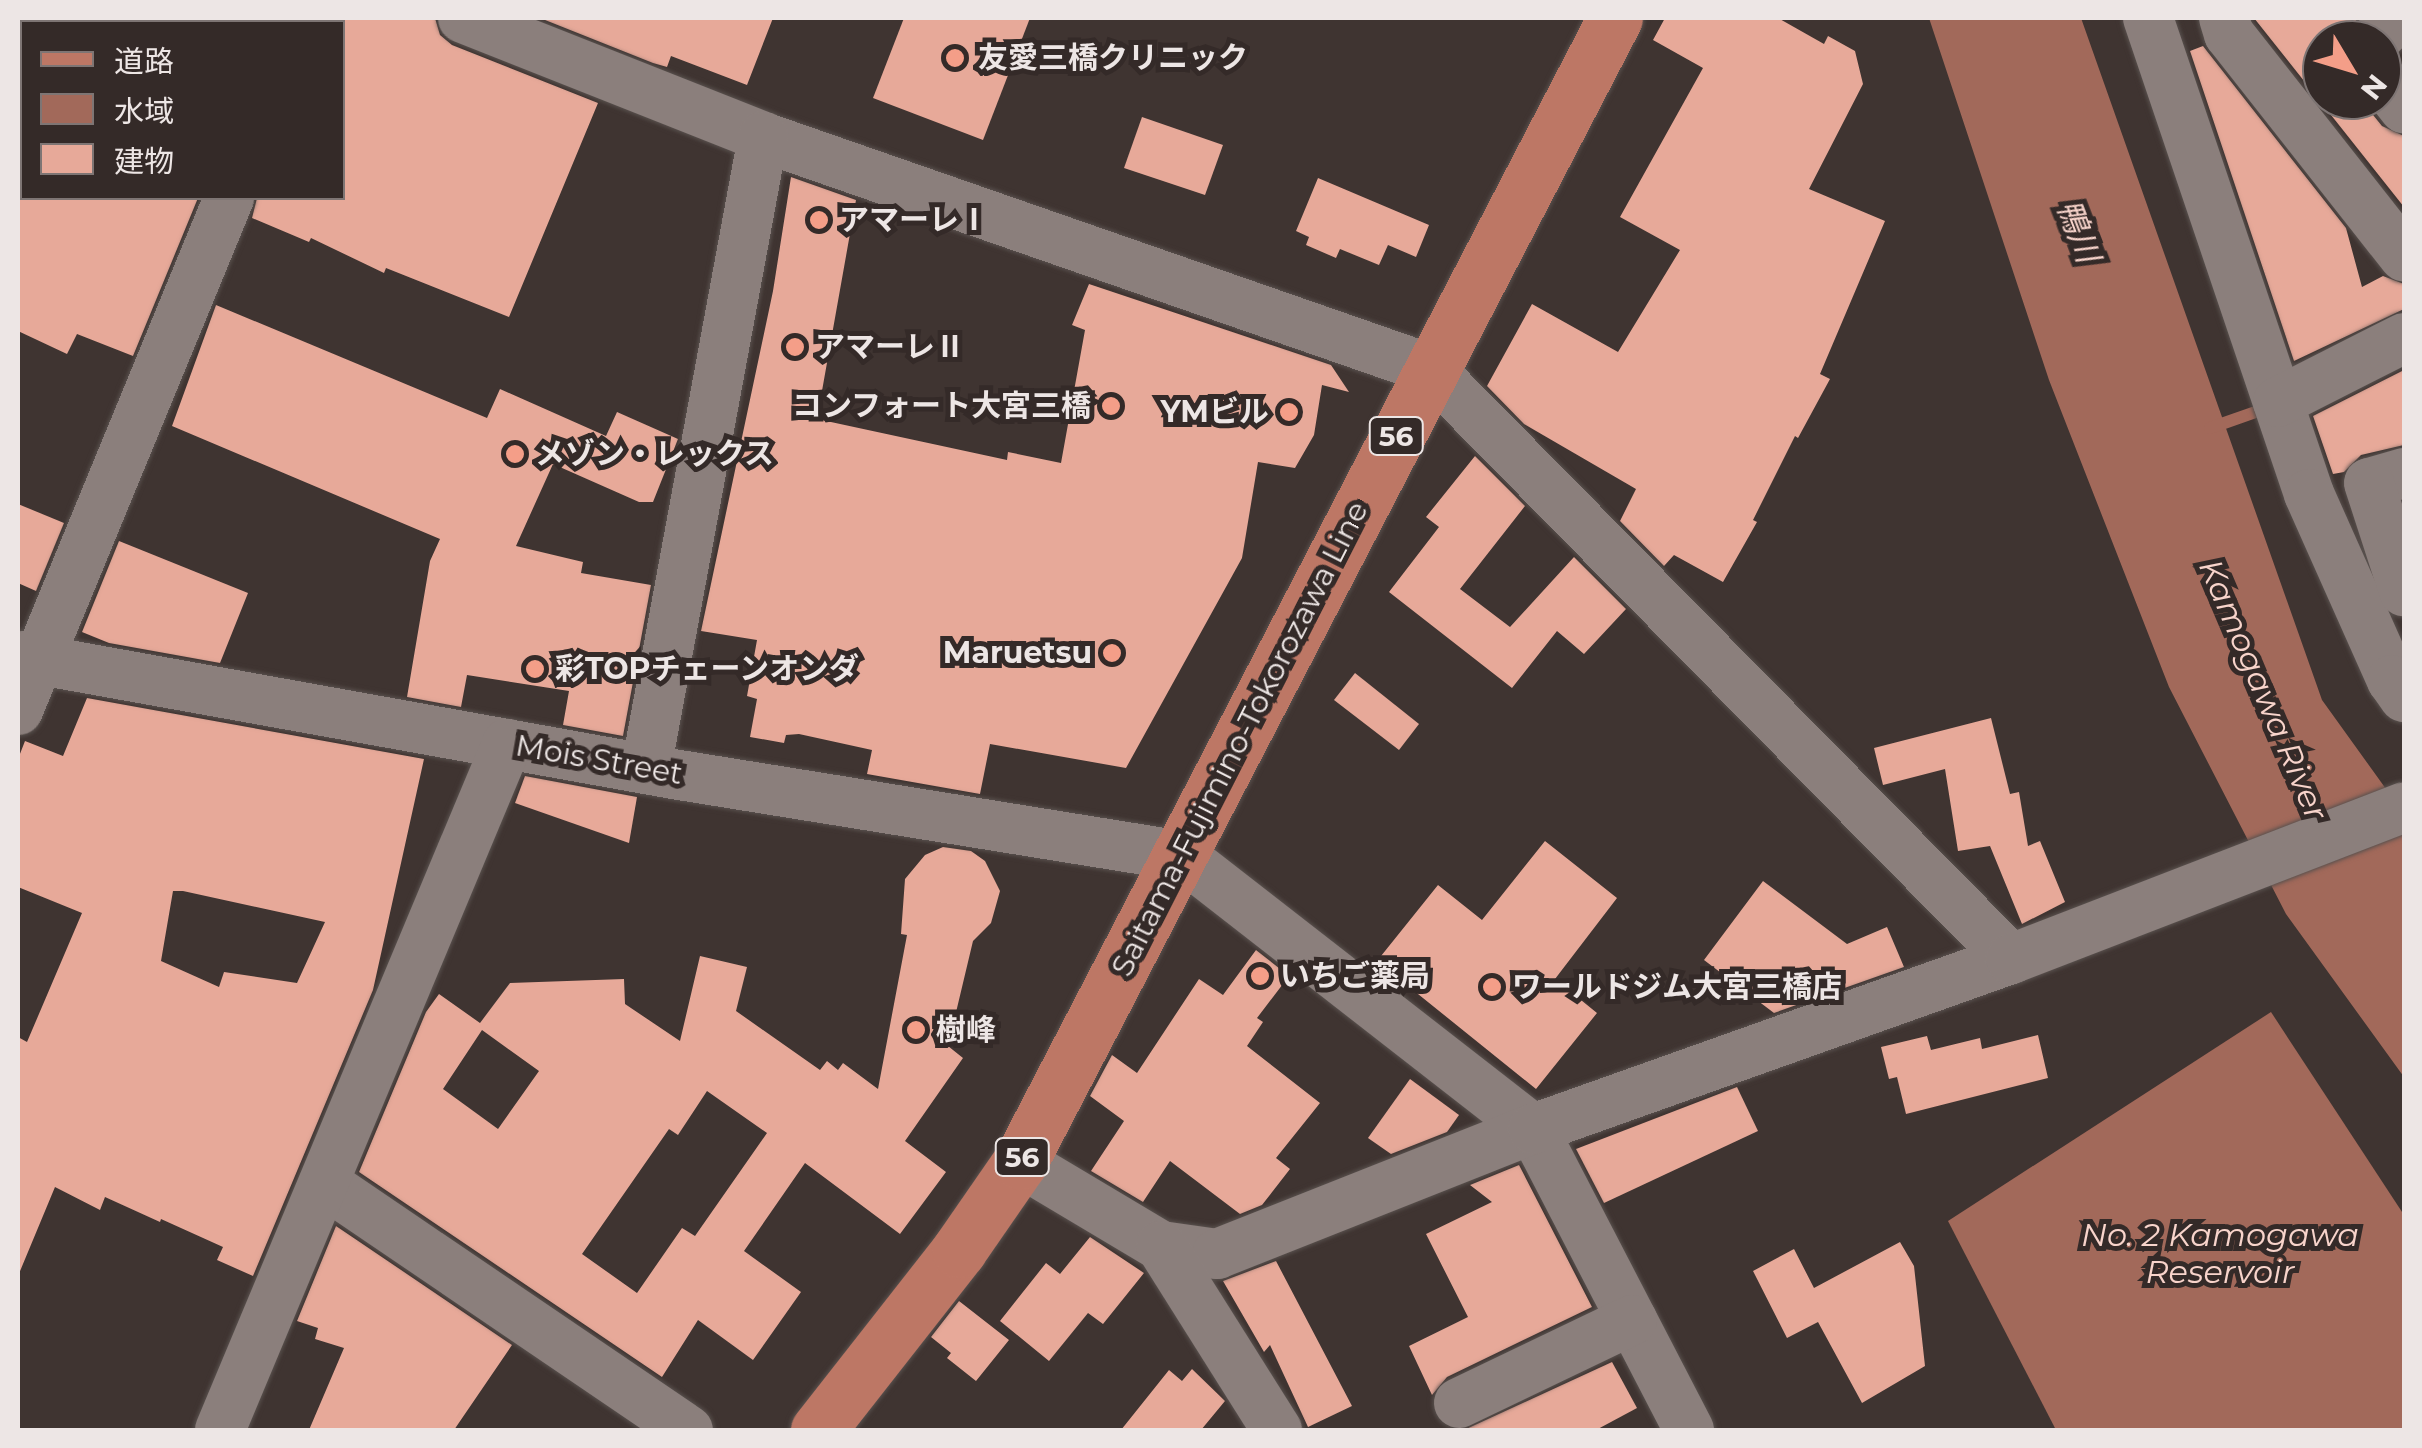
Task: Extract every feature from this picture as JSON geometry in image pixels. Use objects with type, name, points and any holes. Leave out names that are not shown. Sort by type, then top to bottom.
[{"type":"main road","name":"Saitama-Fujimino-Tokorozawa Line","points":[[818,1430],[958,1250],[1020,1162],[1615,18]]},
{"type":"street","points":[[463,18],[763,137],[1430,369],[2011,958]]},
{"type":"street","points":[[2148,18],[2310,494],[2392,680],[2404,697]]},
{"type":"street","points":[[2224,18],[2229,34],[2404,256]]},
{"type":"street","points":[[646,769],[763,137]]},
{"type":"street","points":[[18,710],[28,658],[228,200]]},
{"type":"street","points":[[2278,402],[2404,338]]},
{"type":"street","points":[[2404,473],[2369,483],[2404,591]]},
{"type":"street","name":"Mois Street","points":[[28,658],[646,769],[1182,856]]},
{"type":"street","points":[[220,1430],[507,744]]},
{"type":"street","points":[[1020,1162],[1161,1246],[1217,1254],[1533,1130],[2011,958],[2404,808]]},
{"type":"street","points":[[1182,856],[1533,1130],[1689,1430]]},
{"type":"street","points":[[324,1182],[688,1430]]},
{"type":"street","points":[[1161,1246],[1277,1430]]},
{"type":"street","points":[[1459,1403],[1632,1320]]},
{"type":"water","points":[[1929,18],[2081,18],[2322,700],[2404,814],[2404,1077],[2286,914],[2169,687],[2049,380]]},
{"type":"water","name":"No. 2 Kamogawa Reservoir","points":[[2271,1012],[2404,1215],[2404,1430],[2056,1430],[1948,1221]]},
{"type":"building","points":[[435,18],[440,35],[452,45],[598,103],[509,317],[386,268],[384,273],[311,238],[309,242],[252,218],[256,200],[345,200],[342,20]]},
{"type":"building","points":[[540,18],[773,18],[747,85],[671,56],[667,67],[653,63]]},
{"type":"building","points":[[904,18],[1030,18],[983,140],[873,98]]},
{"type":"building","points":[[1665,18],[1778,18],[1824,44],[1828,36],[1855,51],[1863,84],[1809,189],[1885,221],[1820,374],[1830,379],[1798,438],[1795,436],[1753,520],[1757,522],[1723,582],[1674,555],[1664,566],[1620,521],[1636,489],[1524,424],[1487,386],[1532,304],[1618,352],[1680,250],[1620,217],[1703,68],[1653,40]]},
{"type":"building","points":[[2254,18],[2357,18],[2302,20],[2302,78]]},
{"type":"building","points":[[2203,46],[2346,228],[2362,287],[2383,276],[2404,284],[2404,309],[2294,361],[2190,51]]},
{"type":"building","points":[[1142,117],[1223,145],[1205,195],[1124,168]]},
{"type":"building","points":[[2335,120],[2377,120],[2404,136],[2404,207]]},
{"type":"building","points":[[791,177],[856,200],[817,419],[1007,460],[1008,452],[1061,463],[1085,330],[1072,325],[1089,284],[1331,365],[1349,392],[1322,385],[1314,435],[1295,468],[1258,462],[1242,558],[1126,768],[990,744],[980,794],[867,774],[872,750],[799,734],[786,735],[784,743],[750,737],[757,699],[747,696],[757,640],[701,631],[773,291]]},
{"type":"building","points":[[1318,178],[1429,225],[1416,257],[1388,245],[1379,265],[1340,249],[1336,258],[1306,245],[1309,237],[1296,231]]},
{"type":"building","points":[[18,198],[197,200],[133,356],[77,334],[67,354],[18,331]]},
{"type":"building","points":[[216,305],[487,418],[500,389],[606,436],[617,412],[678,439],[653,502],[639,502],[553,464],[516,546],[583,562],[581,573],[651,585],[623,736],[563,725],[569,691],[467,675],[461,707],[407,697],[430,561],[440,539],[172,426]]},
{"type":"building","points":[[2404,370],[2404,445],[2361,455],[2344,472],[2333,474],[2313,416]]},
{"type":"building","points":[[1475,456],[1525,506],[1460,589],[1510,627],[1574,557],[1626,609],[1584,654],[1557,631],[1512,688],[1389,592],[1439,527],[1426,517]]},
{"type":"building","points":[[18,504],[64,523],[36,591],[18,583]]},
{"type":"building","points":[[119,541],[248,593],[220,663],[109,643],[82,632]]},
{"type":"building","points":[[1355,673],[1419,724],[1399,750],[1334,700]]},
{"type":"building","points":[[87,698],[424,759],[373,990],[253,1276],[217,1260],[223,1247],[161,1219],[160,1222],[105,1197],[100,1210],[55,1187],[18,1276],[18,1037],[27,1042],[82,913],[18,887],[18,759],[25,741],[63,756]],"holes":[[[173,891],[325,922],[297,983],[224,972],[219,987],[161,961]]]},
{"type":"building","points":[[1991,718],[2010,794],[2019,792],[2028,846],[2040,841],[2065,902],[2022,924],[1990,846],[1958,851],[1945,769],[1883,785],[1874,748]]},
{"type":"building","points":[[525,776],[637,797],[629,843],[515,803]]},
{"type":"building","points":[[1545,841],[1617,898],[1555,979],[1597,1013],[1536,1089],[1377,961],[1438,885],[1482,920]]},
{"type":"building","points":[[943,847],[971,851],[985,861],[1000,891],[991,923],[973,941],[948,1046],[963,1058],[905,1141],[946,1172],[900,1234],[805,1163],[744,1251],[801,1292],[753,1360],[698,1320],[662,1377],[359,1172],[426,1012],[439,994],[480,1023],[510,983],[624,979],[625,1004],[680,1041],[700,956],[747,967],[736,1011],[820,1070],[827,1061],[838,1070],[843,1063],[878,1089],[907,935],[901,934],[905,879],[925,855]],"holes":[[[482,1030],[539,1071],[498,1129],[443,1089]],[[707,1091],[767,1133],[695,1236],[682,1228],[637,1293],[582,1254],[669,1129],[678,1135]]]},
{"type":"building","points":[[1763,881],[1847,944],[1887,927],[1904,967],[1774,1013],[1704,960]]},
{"type":"building","points":[[1256,950],[1289,976],[1257,1018],[1263,1022],[1247,1046],[1320,1103],[1276,1158],[1290,1169],[1262,1205],[1240,1214],[1170,1161],[1143,1202],[1091,1171],[1124,1121],[1090,1096],[1112,1055],[1137,1073],[1199,979],[1223,995]]},
{"type":"building","points":[[2038,1035],[2048,1078],[1906,1114],[1897,1077],[1889,1079],[1881,1047],[1927,1036],[1931,1050],[1980,1038],[1982,1049]]},
{"type":"building","points":[[1410,1079],[1459,1115],[1447,1132],[1391,1154],[1368,1138]]},
{"type":"building","points":[[1737,1087],[1758,1131],[1604,1203],[1576,1149]]},
{"type":"building","points":[[1519,1165],[1592,1307],[1447,1377],[1432,1395],[1409,1346],[1468,1317],[1426,1234],[1492,1202],[1470,1185]]},
{"type":"building","points":[[336,1226],[512,1345],[454,1430],[309,1430],[344,1348],[315,1339],[318,1328],[297,1321]]},
{"type":"building","points":[[1090,1237],[1144,1273],[1103,1324],[1088,1313],[1049,1361],[1000,1321],[1046,1263],[1060,1274]]},
{"type":"building","points":[[1900,1242],[1914,1266],[1925,1366],[1862,1403],[1818,1322],[1787,1338],[1753,1271],[1794,1249],[1814,1288]]},
{"type":"building","points":[[1276,1261],[1352,1406],[1308,1427],[1270,1345],[1264,1352],[1223,1281]]},
{"type":"building","points":[[959,1301],[1009,1340],[976,1381],[947,1358],[951,1353],[931,1337]]},
{"type":"building","points":[[1612,1362],[1637,1408],[1596,1430],[1464,1430]]},
{"type":"building","points":[[1192,1369],[1225,1401],[1201,1430],[1121,1430],[1169,1370],[1182,1381]]},
{"type":"waterway","points":[[2210,428],[2264,409]]},
{"type":"place","name":"友愛三橋クリニック","points":[[955,58]]},
{"type":"place","name":"アマーレⅠ","points":[[819,220]]},
{"type":"place","name":"アマーレⅡ","points":[[795,347]]},
{"type":"place","name":"コンフォート大宮三橋","points":[[1111,406]]},
{"type":"place","name":"YMビル","points":[[1289,412]]},
{"type":"place","name":"メゾン・レックス","points":[[515,454]]},
{"type":"place","name":"Maruetsu","points":[[1112,653]]},
{"type":"place","name":"彩TOPチェーンオンダ","points":[[535,669]]},
{"type":"place","name":"いちご薬局","points":[[1260,976]]},
{"type":"place","name":"ワールドジム大宮三橋店","points":[[1492,987]]},
{"type":"place","name":"樹峰","points":[[916,1030]]},
{"type":"water label","name":"鴨川","points":[[2078,231]]},
{"type":"water label","name":"Kamogawa River","points":[[2263,690]]}]
